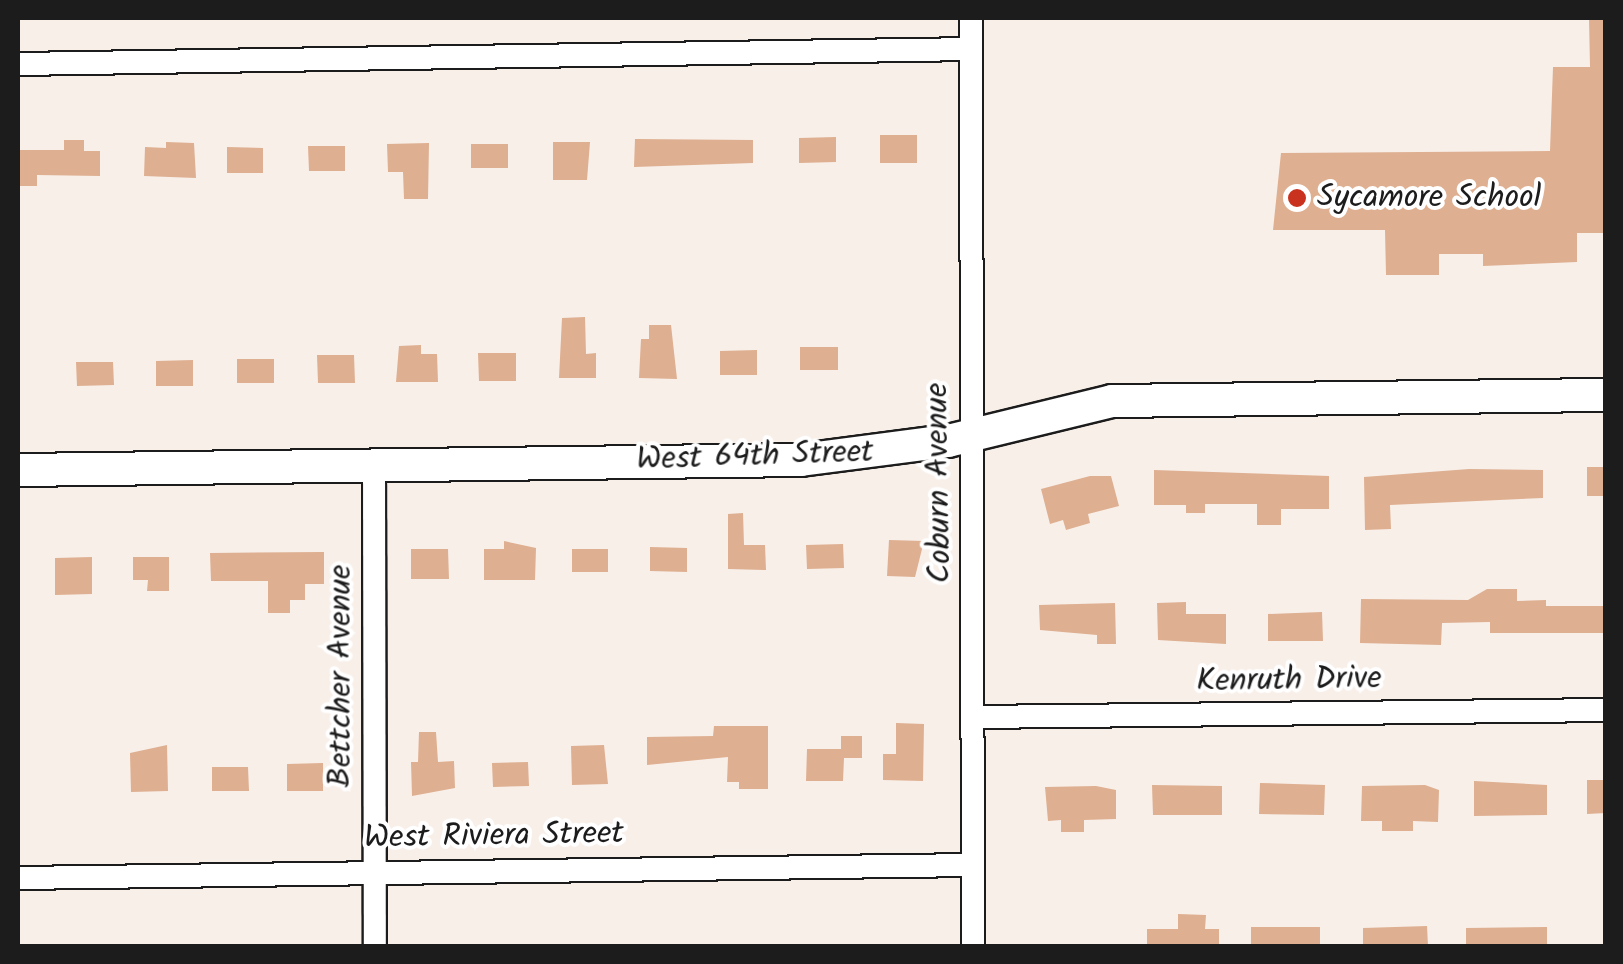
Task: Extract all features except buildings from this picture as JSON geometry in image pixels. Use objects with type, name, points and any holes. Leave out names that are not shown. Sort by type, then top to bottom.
[{"type":"street","name":"Coburn Avenue","points":[[971,18],[970,394],[976,434],[973,946]]},
{"type":"street","points":[[18,64],[970,50]]},
{"type":"street","name":"West 64th Street","points":[[18,470],[817,460],[976,434],[1112,402],[1606,396]]},
{"type":"street","name":"Bettcher Avenue","points":[[374,464],[375,946]]},
{"type":"street","name":"Kenruth Drive","points":[[974,717],[1606,710]]},
{"type":"street","name":"West Riviera Street","points":[[18,878],[972,865]]},
{"type":"place","name":"Sycamore School","points":[[1297,198]]}]
